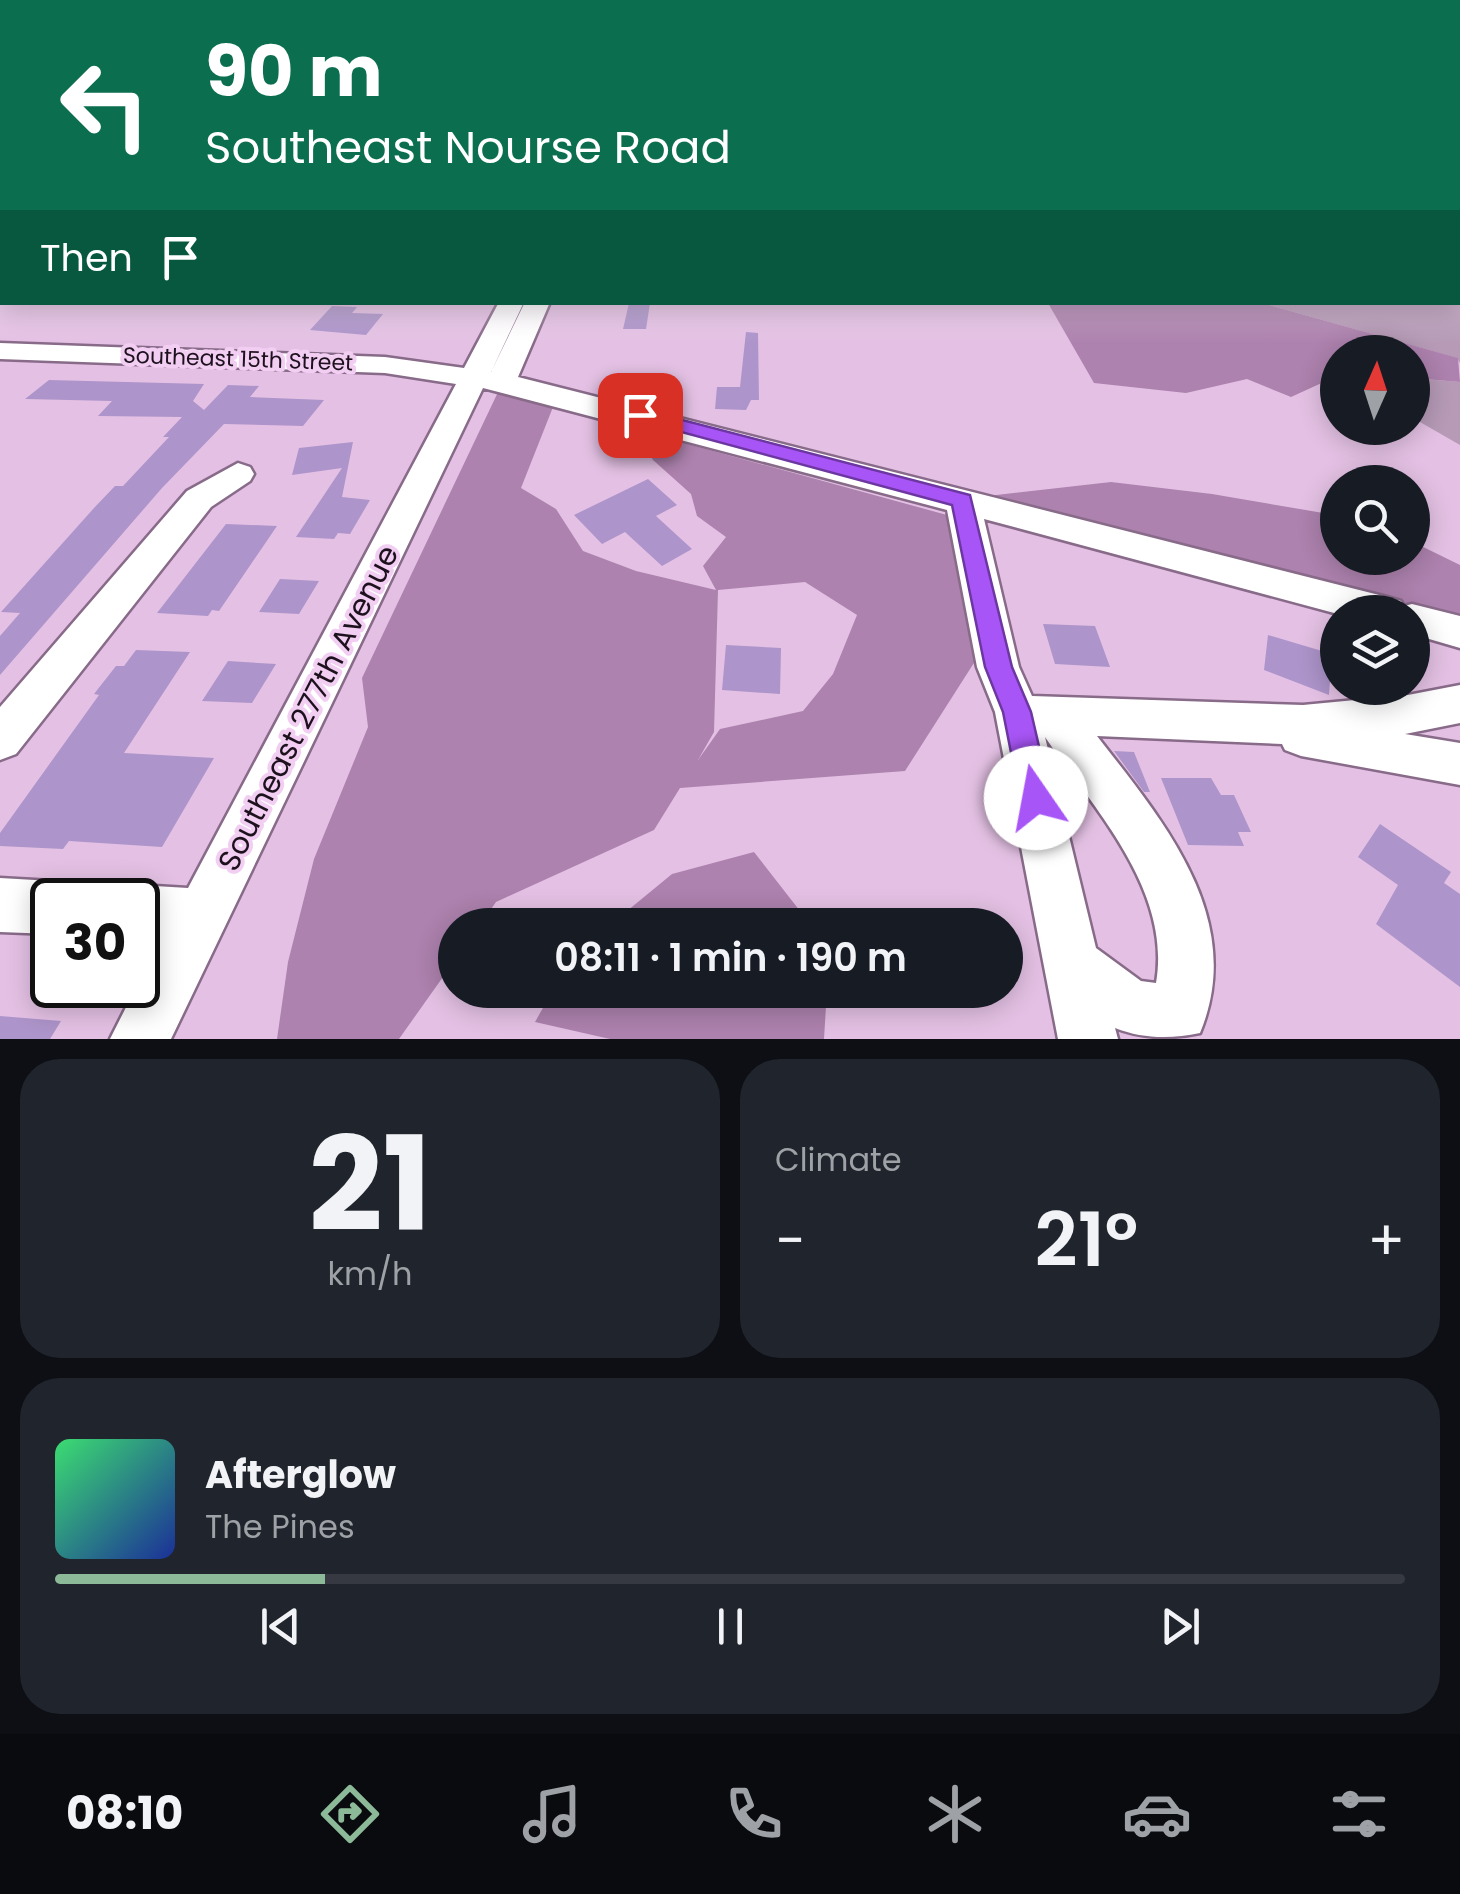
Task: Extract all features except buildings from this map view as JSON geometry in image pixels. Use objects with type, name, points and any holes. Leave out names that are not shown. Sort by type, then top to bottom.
[{"type":"street","points":[[488,379],[511,305]]},
{"type":"street","points":[[488,379],[536,305]]},
{"type":"street","name":"Southeast 15th Street","points":[[0,351],[332,362],[488,379],[1322,595]]},
{"type":"street","name":"Southeast 277th Avenue","points":[[140,1039],[488,379]]},
{"type":"street","points":[[0,740],[199,500],[238,474]]},
{"type":"street","points":[[962,500],[998,667],[1174,893],[1187,939],[1186,981],[1179,1012],[1154,1016],[1128,1006],[1072,964]]},
{"type":"street","points":[[1430,624],[1460,632]]},
{"type":"street","points":[[1236,726],[1414,714],[1460,704]]},
{"type":"street","points":[[1035,713],[1236,726],[1460,764]]},
{"type":"street","points":[[1035,713],[1072,964],[1088,1039]]},
{"type":"street","points":[[0,905],[30,907]]},
{"type":"street","points":[[160,913],[204,916]]},
{"type":"shaded area","points":[[1049,305],[1269,305],[1376,335],[1320,335],[1320,384],[1291,397],[1247,379],[1186,393],[1094,383]]},
{"type":"shaded area","points":[[1269,305],[1460,305],[1460,363],[1457,358],[1430,350],[1430,335],[1375,335]]},
{"type":"shaded area","points":[[1430,350],[1458,358],[1460,382],[1430,379]]},
{"type":"shaded area","points":[[1430,379],[1460,382],[1460,445],[1430,428]]},
{"type":"shaded area","points":[[499,390],[555,402],[521,488],[556,509],[583,551],[636,571],[716,590],[703,566],[726,537],[697,516],[691,494],[653,460],[640,438],[673,440],[947,515],[979,655],[905,771],[680,788],[654,830],[496,902],[492,908],[438,908],[438,984],[399,1039],[277,1039],[288,962],[314,859],[368,727],[362,678]],"holes":[[[805,582],[857,615],[833,674],[803,711],[720,729],[698,760],[714,732],[718,590]]]},
{"type":"shaded area","points":[[1111,482],[1320,512],[1320,575],[1430,575],[1430,550],[1460,565],[1460,621],[1430,613],[1430,595],[1359,595],[979,497]]},
{"type":"shaded area","points":[[754,852],[798,908],[631,908],[672,874]]},
{"type":"shaded area","points":[[543,1008],[826,1008],[824,1039],[610,1039],[535,1022]]},
{"type":"route","points":[[640,415],[962,500],[998,667],[1017,712],[1036,798]]}]
